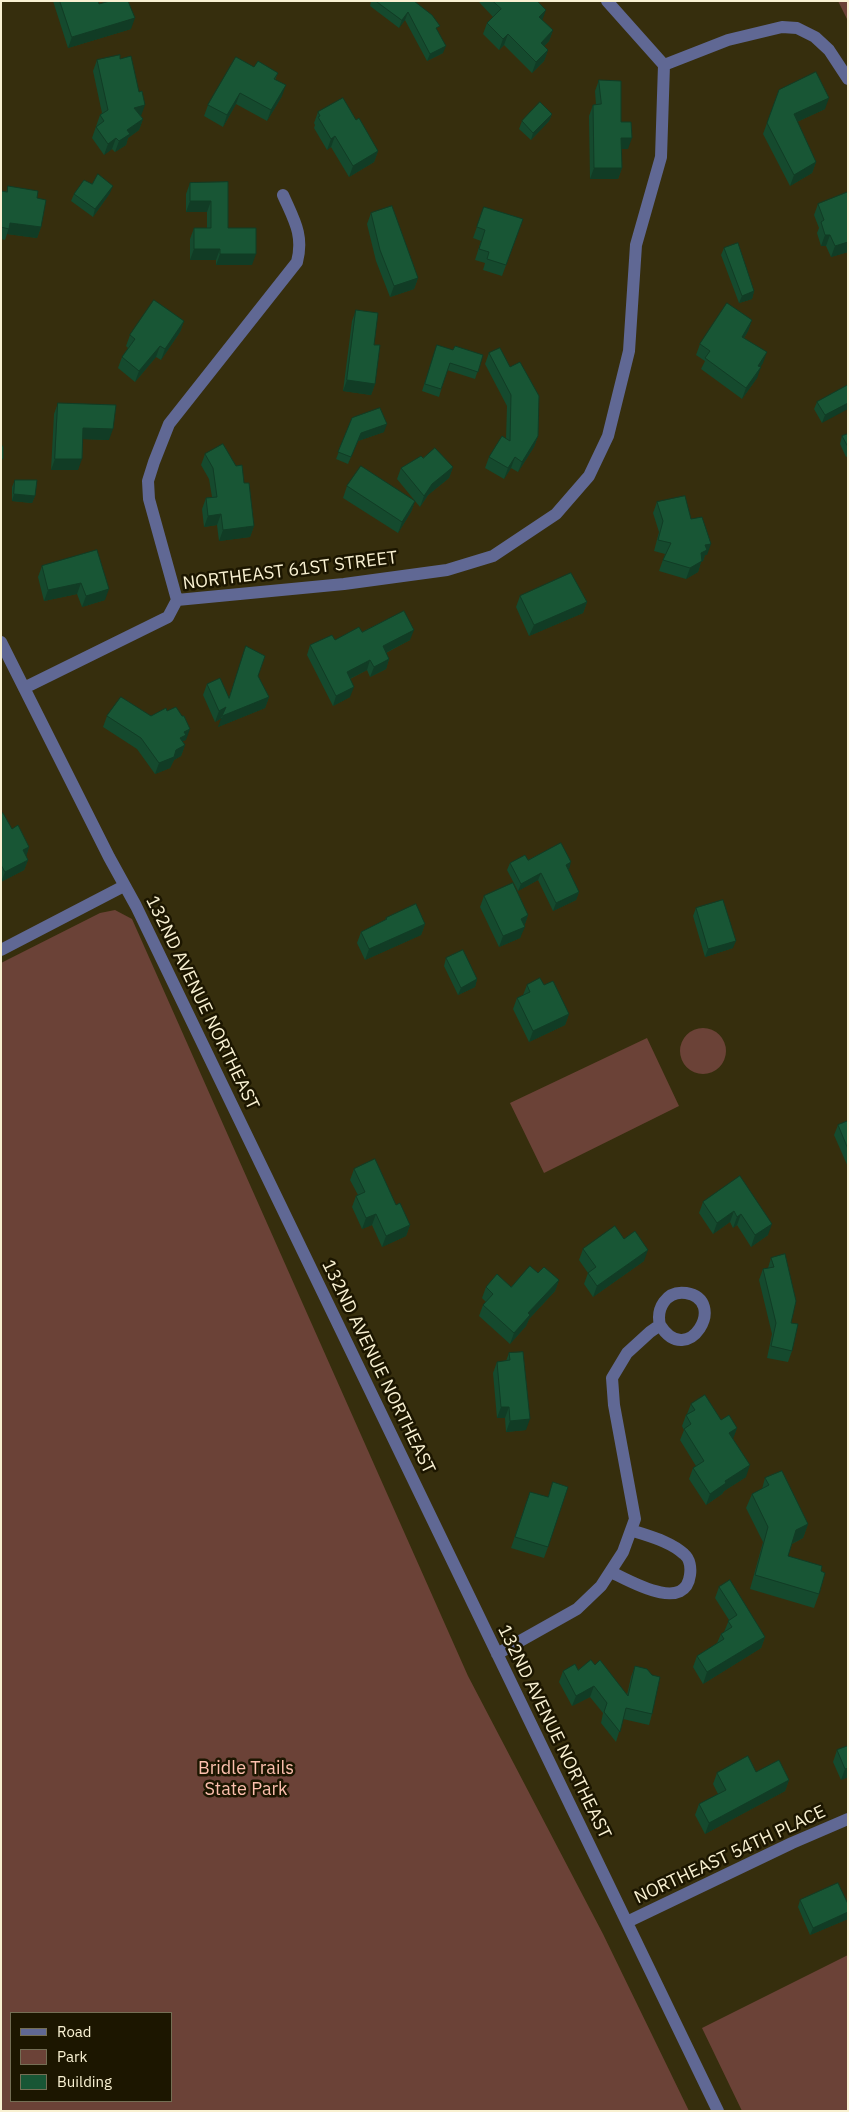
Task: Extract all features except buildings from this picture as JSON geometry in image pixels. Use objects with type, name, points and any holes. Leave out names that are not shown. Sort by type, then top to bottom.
[{"type":"street","points":[[607,1],[664,65],[728,40],[782,27],[798,28],[815,36],[829,50],[848,78]]},
{"type":"street","name":"NORTHEAST 61ST STREET","points":[[24,688],[168,617],[177,600],[344,584],[447,570],[493,556],[556,514],[589,476],[608,436],[629,351],[636,245],[661,156],[664,65]]},
{"type":"street","points":[[177,600],[149,499],[148,481],[169,424],[297,262],[301,247],[298,231],[283,196]]},
{"type":"street","name":"132ND AVENUE NORTHEAST","points":[[1,642],[124,886],[136,906],[718,2111]]},
{"type":"street","points":[[1,950],[124,886]]},
{"type":"street","points":[[497,1654],[576,1609],[601,1586],[623,1552],[635,1519],[614,1405],[612,1378],[627,1353],[660,1325]]},
{"type":"street","points":[[610,1572],[648,1590],[663,1594],[674,1593],[683,1588],[690,1578],[691,1567],[686,1555],[672,1545],[631,1530]]},
{"type":"street","name":"NORTHEAST 54TH PLACE","points":[[627,1922],[792,1843],[848,1820]]},
{"type":"green space","points":[[838,1],[848,1],[848,21]]},
{"type":"green space","name":"Bridle Trails State Park","points":[[115,910],[132,919],[468,1676],[603,1934],[689,2111],[1,2111],[1,963],[100,913]]},
{"type":"green space","points":[[708,1028],[712,1029],[722,1038],[725,1042],[725,1060],[716,1070],[708,1074],[698,1074],[690,1070],[681,1060],[680,1046],[684,1038],[694,1029]]},
{"type":"green space","points":[[647,1038],[679,1106],[544,1173],[510,1103]]},
{"type":"green space","points":[[848,1955],[848,2111],[742,2111],[702,2028]]}]
